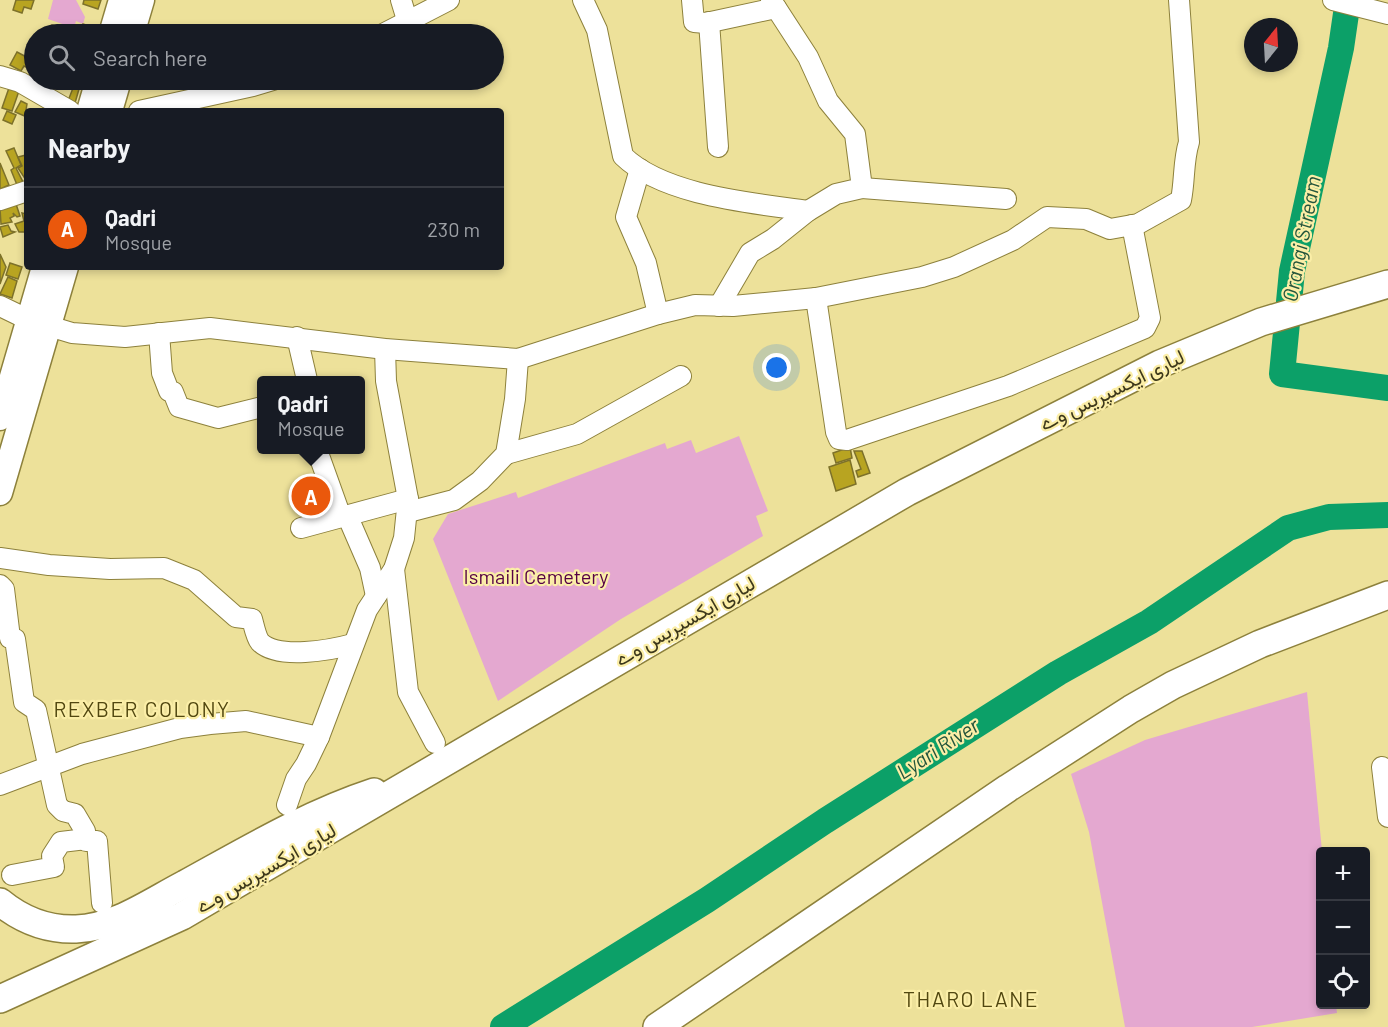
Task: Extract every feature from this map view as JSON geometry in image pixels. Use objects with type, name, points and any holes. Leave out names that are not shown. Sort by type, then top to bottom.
[{"type":"highway","name":"لیاری ایکسپریس وے","points":[[0,999],[182,916],[907,492],[1160,364],[1261,322],[1388,284]]},
{"type":"highway","points":[[657,1027],[1008,788],[1131,709],[1173,685],[1260,644],[1388,595]]},
{"type":"highway","points":[[0,903],[14,914],[50,928],[78,929],[118,919],[328,807],[414,779]]},
{"type":"main road","points":[[114,24],[121,0]]},
{"type":"main road","points":[[135,24],[142,0]]},
{"type":"main road","points":[[90,108],[95,90]]},
{"type":"main road","points":[[111,108],[116,90]]},
{"type":"main road","points":[[0,493],[39,323],[44,270]]},
{"type":"main road","points":[[0,418],[39,323],[65,270]]},
{"type":"street","points":[[400,0],[408,22]]},
{"type":"street","points":[[404,24],[449,0]]},
{"type":"street","points":[[583,0],[597,30],[623,156],[640,169],[672,184],[715,197],[808,211]]},
{"type":"street","points":[[692,0],[694,22],[709,22],[774,4],[808,57],[828,101],[855,134],[862,188]]},
{"type":"street","points":[[0,306],[39,323],[72,333],[125,337],[210,328],[297,337],[385,350],[518,359],[658,314],[694,305],[719,306],[816,298],[922,277],[954,267],[1013,240],[1047,217],[1086,219],[1110,230],[1132,225],[1174,206],[1181,200],[1185,182],[1185,157],[1189,142],[1179,0]]},
{"type":"street","points":[[1333,0],[1387,14]]},
{"type":"street","points":[[709,22],[718,147]]},
{"type":"street","points":[[0,76],[24,84]]},
{"type":"street","points":[[34,90],[65,108]]},
{"type":"street","points":[[153,108],[235,90]]},
{"type":"street","points":[[640,169],[626,217],[646,263],[658,314]]},
{"type":"street","points":[[719,306],[750,253],[773,239],[808,211],[836,194],[862,188],[1006,199]]},
{"type":"street","points":[[0,200],[24,192]]},
{"type":"street","points":[[816,298],[836,432],[839,439],[847,440],[1008,386],[1145,328],[1150,318],[1132,225]]},
{"type":"street","points":[[159,333],[162,373],[179,407],[218,418],[257,408]]},
{"type":"street","points":[[297,337],[306,376]]},
{"type":"street","points":[[287,805],[296,778],[306,764],[319,737],[353,645],[376,596],[394,569],[404,538],[408,506],[386,381],[385,350]]},
{"type":"street","points":[[506,454],[515,399],[518,359]]},
{"type":"street","points":[[301,528],[344,516],[454,500],[480,481],[506,454],[577,434],[681,376]]},
{"type":"street","points":[[319,454],[344,516],[370,568],[376,596]]},
{"type":"street","points":[[0,558],[49,565],[110,569],[164,568],[194,580],[236,617],[252,619],[259,641],[272,649],[321,652],[353,645]]},
{"type":"street","points":[[394,569],[408,692],[435,743]]},
{"type":"street","points":[[0,585],[4,589],[10,638],[15,639],[24,702],[36,710],[57,805],[63,811],[75,814],[85,831],[86,842],[97,842],[102,903]]},
{"type":"street","points":[[0,785],[82,754],[180,728],[246,721],[319,737]]},
{"type":"street","points":[[1382,767],[1388,818]]},
{"type":"street","points":[[12,875],[54,867],[52,855],[62,842],[86,839]]},
{"type":"green space","points":[[53,0],[76,0],[85,17],[83,24],[76,21],[75,24],[62,24],[48,19]]},
{"type":"green space","name":"Ismaili Cemetery","points":[[739,436],[768,511],[756,516],[763,536],[621,619],[498,701],[433,539],[448,514],[516,492],[518,498],[665,443],[667,449],[691,440],[696,453]]},
{"type":"green space","points":[[1307,692],[1322,847],[1316,847],[1316,1009],[1336,1009],[1337,1013],[1252,1027],[1125,1027],[1089,832],[1071,774],[1145,740]]},
{"type":"building","points":[[16,0],[34,0],[31,9],[24,7],[22,13],[13,10]]},
{"type":"building","points":[[84,0],[101,0],[98,9],[83,4]]},
{"type":"building","points":[[17,52],[24,56],[24,66],[21,71],[10,65]]},
{"type":"building","points":[[10,85],[20,88],[12,111],[2,108]]},
{"type":"building","points":[[72,90],[79,90],[75,103],[68,101]]},
{"type":"building","points":[[21,101],[27,104],[26,108],[24,108],[24,116],[15,112]]},
{"type":"building","points":[[7,111],[16,115],[12,124],[3,120]]},
{"type":"building","points":[[14,148],[21,165],[16,168],[23,182],[17,185],[11,170],[14,168],[6,151]]},
{"type":"building","points":[[24,156],[24,177],[18,168],[22,166],[18,157]]},
{"type":"building","points":[[0,163],[9,185],[0,189]]},
{"type":"building","points":[[15,201],[20,216],[17,217],[13,213],[14,216],[10,218],[12,222],[1,224],[0,209]]},
{"type":"building","points":[[24,221],[24,232],[19,232],[15,224]]},
{"type":"building","points":[[8,225],[11,231],[15,232],[3,237],[0,227]]},
{"type":"building","points":[[0,254],[6,267],[0,284]]},
{"type":"building","points":[[10,263],[22,267],[18,279],[6,275]]},
{"type":"building","points":[[8,277],[17,281],[12,298],[0,294]]},
{"type":"building","points":[[850,447],[852,458],[836,463],[833,453]]},
{"type":"building","points":[[854,451],[862,451],[870,473],[858,477],[856,471],[861,469]]},
{"type":"building","points":[[850,460],[856,484],[836,491],[829,467]]},
{"type":"waterway","name":"Orangi Stream","points":[[1348,0],[1341,48],[1292,271],[1282,374],[1388,388]]},
{"type":"waterway","name":"Lyari River","points":[[503,1027],[707,900],[825,821],[1058,673],[1149,622],[1288,528],[1329,517],[1388,515]]},
{"type":"place","name":"Qadri","points":[[311,496]]},
{"type":"district","name":"REXBER COLONY","points":[[142,710]]},
{"type":"district","name":"THARO LANE","points":[[971,1000]]}]
